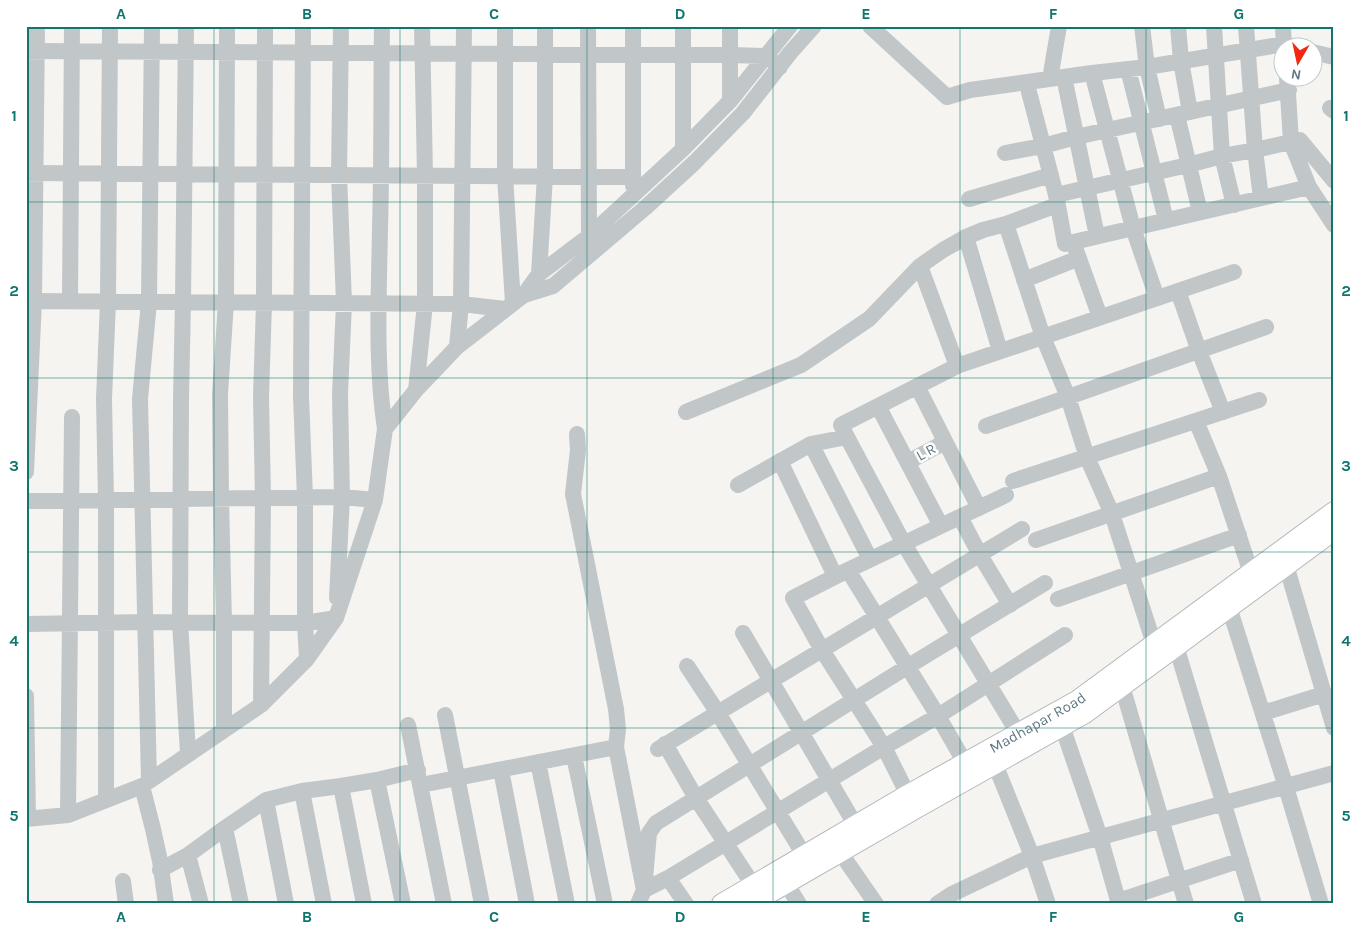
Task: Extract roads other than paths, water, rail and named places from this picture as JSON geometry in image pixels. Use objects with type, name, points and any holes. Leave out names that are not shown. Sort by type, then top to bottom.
[{"type":"main road","name":"Madhapar Road","points":[[751,894],[804,856],[908,795],[1077,701],[1334,512]]},
{"type":"main road","name":"Madhapar Road","points":[[722,904],[786,883],[1085,713],[1334,530]]},
{"type":"street","points":[[26,472],[30,301],[32,51],[37,26]]},
{"type":"street","points":[[70,301],[72,26]]},
{"type":"street","points":[[106,800],[104,399],[108,302],[110,26]]},
{"type":"street","points":[[152,26],[149,302],[140,399],[146,622],[146,783],[166,904]]},
{"type":"street","points":[[186,26],[180,622],[188,754]]},
{"type":"street","points":[[224,729],[220,394],[226,302],[227,26]]},
{"type":"street","points":[[261,705],[263,498],[261,397],[264,302],[265,26]]},
{"type":"street","points":[[303,26],[301,396],[305,498],[305,623],[307,659]]},
{"type":"street","points":[[336,618],[342,497],[340,394],[344,303],[339,175],[341,26]]},
{"type":"street","points":[[26,696],[27,819],[68,814],[146,783],[261,705],[307,659],[336,618],[375,500],[385,429],[380,397],[379,303],[382,26]]},
{"type":"street","points":[[416,390],[425,304],[422,26]]},
{"type":"street","points":[[457,347],[461,304],[464,26]]},
{"type":"street","points":[[505,26],[505,176],[514,302]]},
{"type":"street","points":[[539,274],[544,176],[545,26]]},
{"type":"street","points":[[588,26],[589,236]]},
{"type":"street","points":[[633,26],[633,194]]},
{"type":"street","points":[[683,26],[683,149]]},
{"type":"street","points":[[730,26],[730,101]]},
{"type":"street","points":[[776,43],[777,26]]},
{"type":"street","points":[[385,429],[416,390],[457,347],[514,302],[539,274],[589,236],[683,149],[730,101],[790,26]]},
{"type":"street","points":[[30,301],[425,304],[514,302],[552,286],[645,208],[695,162],[743,113],[814,26]]},
{"type":"street","points":[[870,26],[947,98],[970,90],[1147,67],[1272,48]]},
{"type":"street","points":[[1059,26],[1052,79],[1076,137],[1097,236]]},
{"type":"street","points":[[1142,26],[1147,67],[1159,118]]},
{"type":"street","points":[[1178,26],[1188,165],[1200,212]]},
{"type":"street","points":[[1214,26],[1222,156],[1234,204]]},
{"type":"street","points":[[1246,26],[1255,150],[1261,198]]},
{"type":"street","points":[[32,51],[730,55],[766,56],[780,68]]},
{"type":"street","points":[[1128,69],[1140,123],[1166,220]]},
{"type":"street","points":[[1092,73],[1133,228],[1158,298]]},
{"type":"street","points":[[1005,153],[1252,98],[1278,88]]},
{"type":"street","points":[[1288,88],[1291,142],[1309,187],[1334,225]]},
{"type":"street","points":[[1029,92],[1065,244],[1309,187]]},
{"type":"street","points":[[686,412],[801,365],[869,319],[920,266],[966,237],[1006,224],[1056,200],[1088,188],[1222,156],[1300,140],[1334,181]]},
{"type":"street","points":[[31,173],[633,177]]},
{"type":"street","points":[[969,199],[1050,175]]},
{"type":"street","points":[[1006,224],[1043,337],[1068,397],[1087,457],[1112,514],[1154,644]]},
{"type":"street","points":[[966,237],[1000,351]]},
{"type":"street","points":[[1073,242],[1100,317]]},
{"type":"street","points":[[1024,280],[1079,258]]},
{"type":"street","points":[[920,266],[957,366]]},
{"type":"street","points":[[1018,733],[904,544],[841,425],[957,366],[1234,272]]},
{"type":"street","points":[[1178,291],[1223,412]]},
{"type":"street","points":[[986,426],[1266,327]]},
{"type":"street","points":[[917,386],[979,508]]},
{"type":"street","points":[[908,795],[884,747],[822,650],[793,598],[841,573],[979,508],[1009,488],[1087,457],[1259,400]]},
{"type":"street","points":[[878,406],[941,526]]},
{"type":"street","points":[[68,814],[72,417]]},
{"type":"street","points":[[1196,420],[1219,476],[1251,573]]},
{"type":"street","points":[[577,434],[578,450],[573,494],[616,709],[618,729],[616,747],[641,897]]},
{"type":"street","points":[[738,485],[811,444],[846,437]]},
{"type":"street","name":"L R","points":[[908,462],[945,442]]},
{"type":"street","points":[[811,444],[870,559]]},
{"type":"street","points":[[780,461],[841,573],[876,617],[938,716],[965,764]]},
{"type":"street","points":[[1036,540],[1219,476]]},
{"type":"street","points":[[26,501],[70,502],[342,497],[375,500]]},
{"type":"street","points":[[960,517],[1010,605]]},
{"type":"street","points":[[751,894],[725,843],[662,747],[1022,529]]},
{"type":"street","points":[[1058,599],[1239,535]]},
{"type":"street","points":[[1286,565],[1334,728]]},
{"type":"street","points":[[641,897],[649,833],[656,823],[1045,583]]},
{"type":"street","points":[[1229,606],[1321,904]]},
{"type":"street","points":[[26,624],[146,622],[305,623],[336,618]]},
{"type":"street","points":[[743,633],[856,826]]},
{"type":"street","points":[[641,897],[725,843],[938,716],[1065,635]]},
{"type":"street","points":[[1176,646],[1254,904]]},
{"type":"street","points":[[687,666],[718,713],[804,856]]},
{"type":"street","points":[[1122,686],[1186,904]]},
{"type":"street","points":[[1263,713],[1324,694]]},
{"type":"street","points":[[445,714],[482,904]]},
{"type":"street","points":[[408,725],[444,904]]},
{"type":"street","points":[[1062,726],[1100,837],[1119,902],[1241,860]]},
{"type":"street","points":[[160,865],[188,855],[266,800],[302,791],[377,780],[419,777],[458,778],[616,747]]},
{"type":"street","points":[[574,756],[605,904]]},
{"type":"street","points":[[538,762],[567,904]]},
{"type":"street","points":[[995,764],[1032,856],[1048,904]]},
{"type":"street","points":[[501,770],[527,904]]},
{"type":"street","points":[[937,904],[954,899],[1032,856],[1334,773]]},
{"type":"street","points":[[377,780],[403,904]]},
{"type":"street","points":[[341,786],[364,904]]},
{"type":"street","points":[[302,791],[324,904]]},
{"type":"street","points":[[266,800],[286,904]]},
{"type":"street","points":[[225,828],[241,904]]},
{"type":"street","points":[[840,852],[876,904]]},
{"type":"street","points":[[188,855],[201,904]]},
{"type":"street","points":[[668,878],[686,904]]},
{"type":"street","points":[[123,881],[126,904]]},
{"type":"street","points":[[786,883],[799,904]]}]
